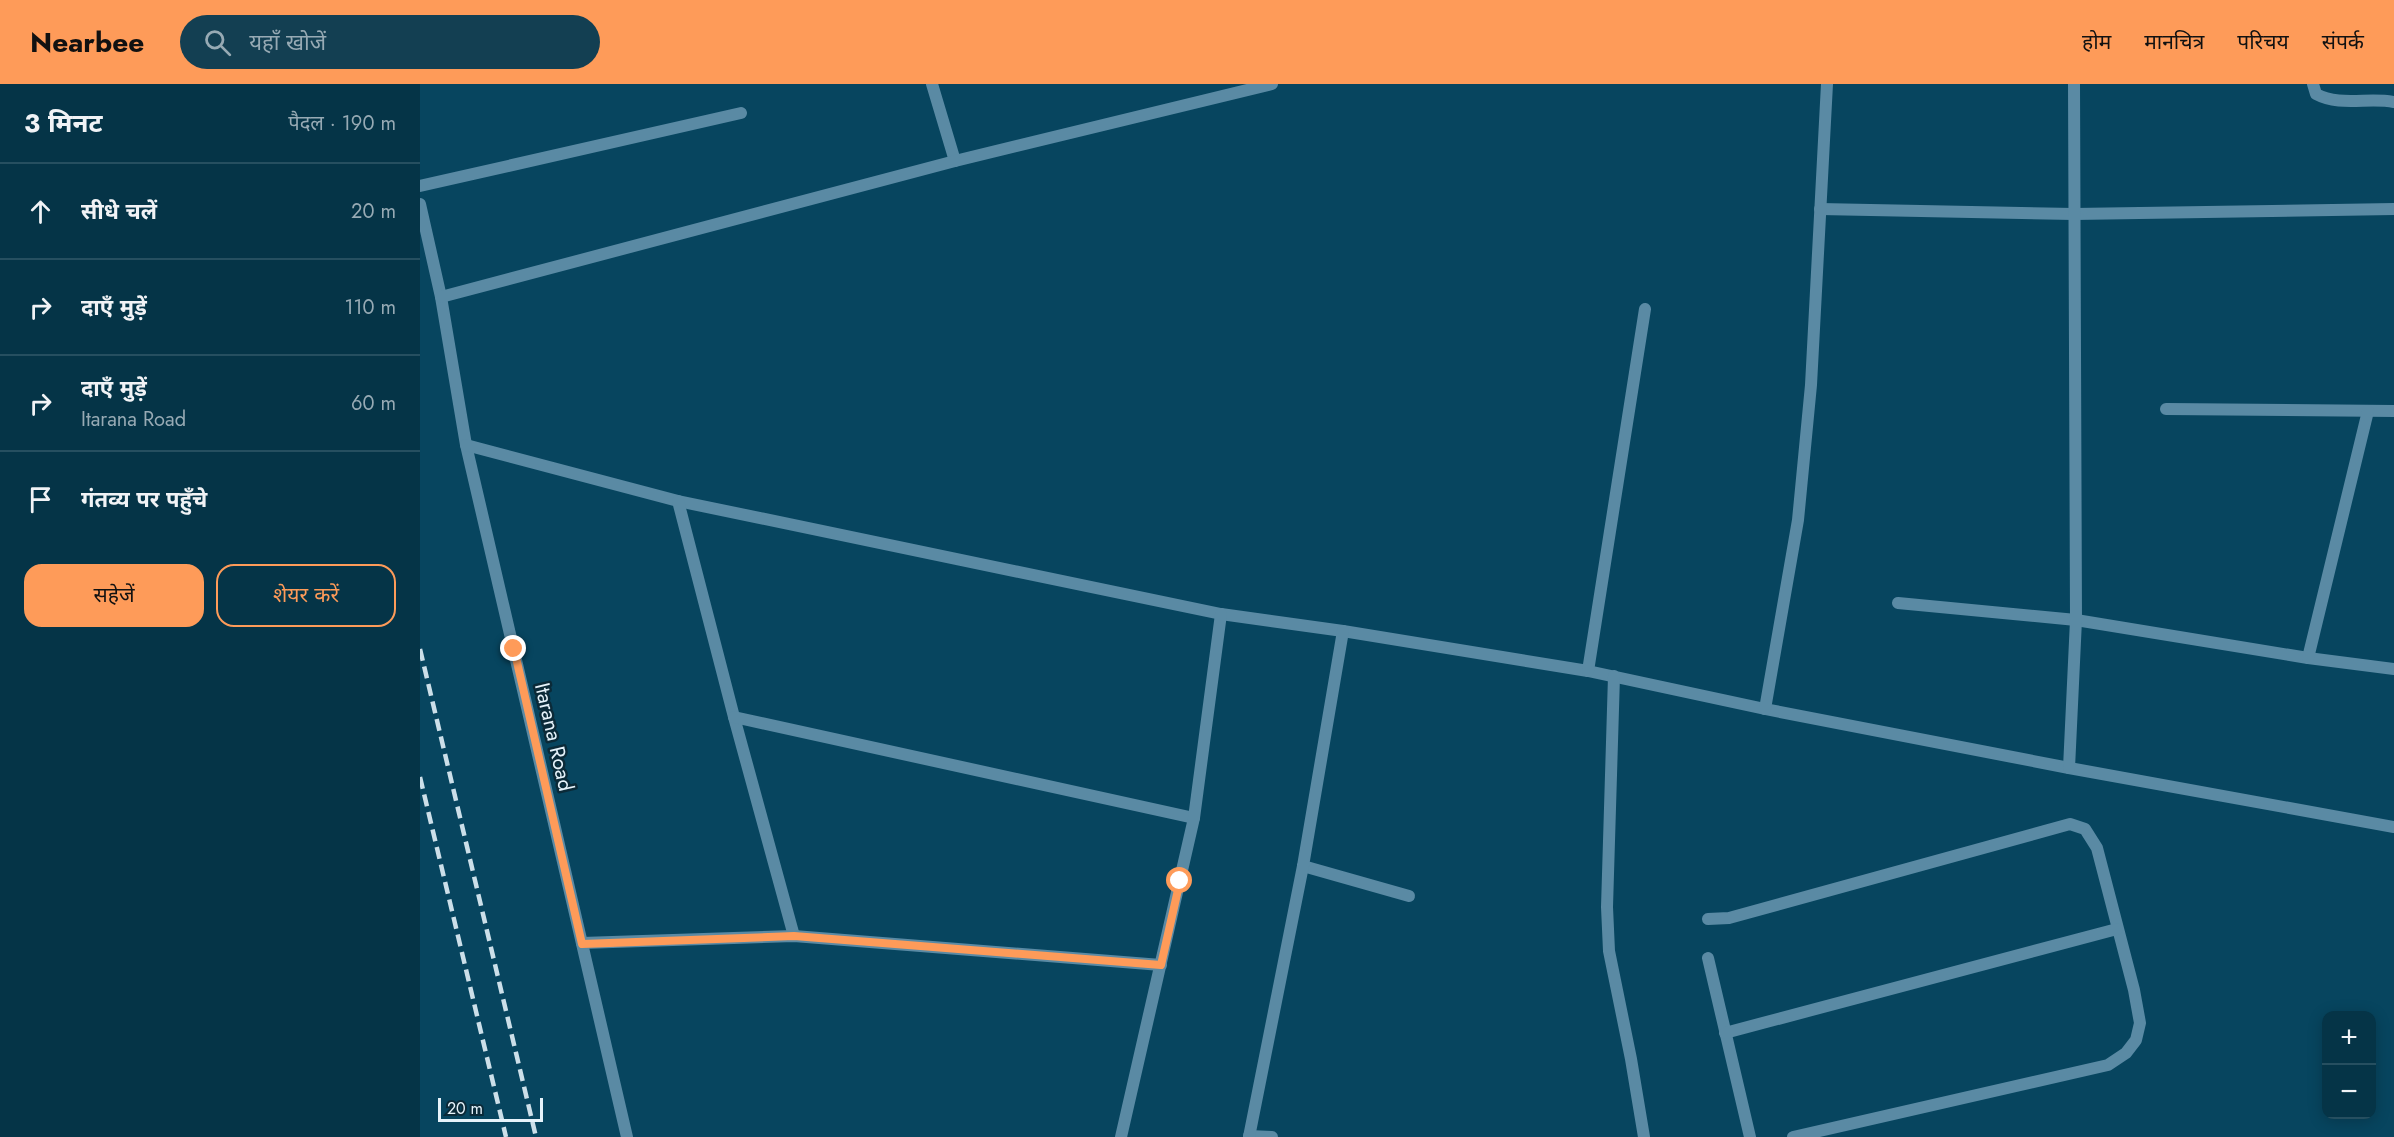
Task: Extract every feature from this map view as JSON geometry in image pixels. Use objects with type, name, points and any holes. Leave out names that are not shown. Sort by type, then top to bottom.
[{"type":"street","points":[[932,84],[955,161]]},
{"type":"street","points":[[441,297],[955,161],[1272,84]]},
{"type":"street","points":[[1765,708],[1797,520],[1811,385],[1827,84]]},
{"type":"street","points":[[2069,768],[2076,620],[2074,84]]},
{"type":"street","points":[[2313,84],[2316,94],[2324,98],[2348,102],[2383,100],[2394,102]]},
{"type":"street","points":[[420,186],[741,113]]},
{"type":"street","name":"Itarana Road","points":[[420,204],[441,297],[466,445],[627,1137]]},
{"type":"street","points":[[1820,209],[2074,214],[2394,209]]},
{"type":"street","points":[[1588,671],[1645,309]]},
{"type":"street","points":[[2166,409],[2394,411]]},
{"type":"street","points":[[2308,658],[2368,411]]},
{"type":"street","points":[[466,445],[678,501],[1221,614],[1588,671],[2069,768],[2394,827]]},
{"type":"street","points":[[678,501],[794,936]]},
{"type":"street","points":[[1898,603],[2076,620],[2308,658],[2394,669]]},
{"type":"street","points":[[1121,1137],[1194,818],[1221,614]]},
{"type":"street","points":[[1272,1137],[1249,1136],[1303,866],[1342,631]]},
{"type":"street","points":[[1614,676],[1607,907],[1609,951],[1644,1137]]},
{"type":"street","points":[[734,717],[1194,818]]},
{"type":"street","points":[[1708,919],[1729,918],[2070,824],[2085,829],[2097,848],[2134,990],[2140,1023],[2136,1040],[2126,1053],[2108,1065],[1793,1137]]},
{"type":"street","points":[[1303,866],[1409,896]]},
{"type":"street","points":[[1725,1033],[2117,929]]},
{"type":"street","points":[[582,944],[794,936],[1161,965]]},
{"type":"street","points":[[1708,958],[1750,1137]]},
{"type":"railway","points":[[420,649],[536,1137]]},
{"type":"railway","points":[[420,777],[506,1137]]},
{"type":"route","points":[[514,649],[582,944],[794,936],[1161,965],[1180,881]]}]
